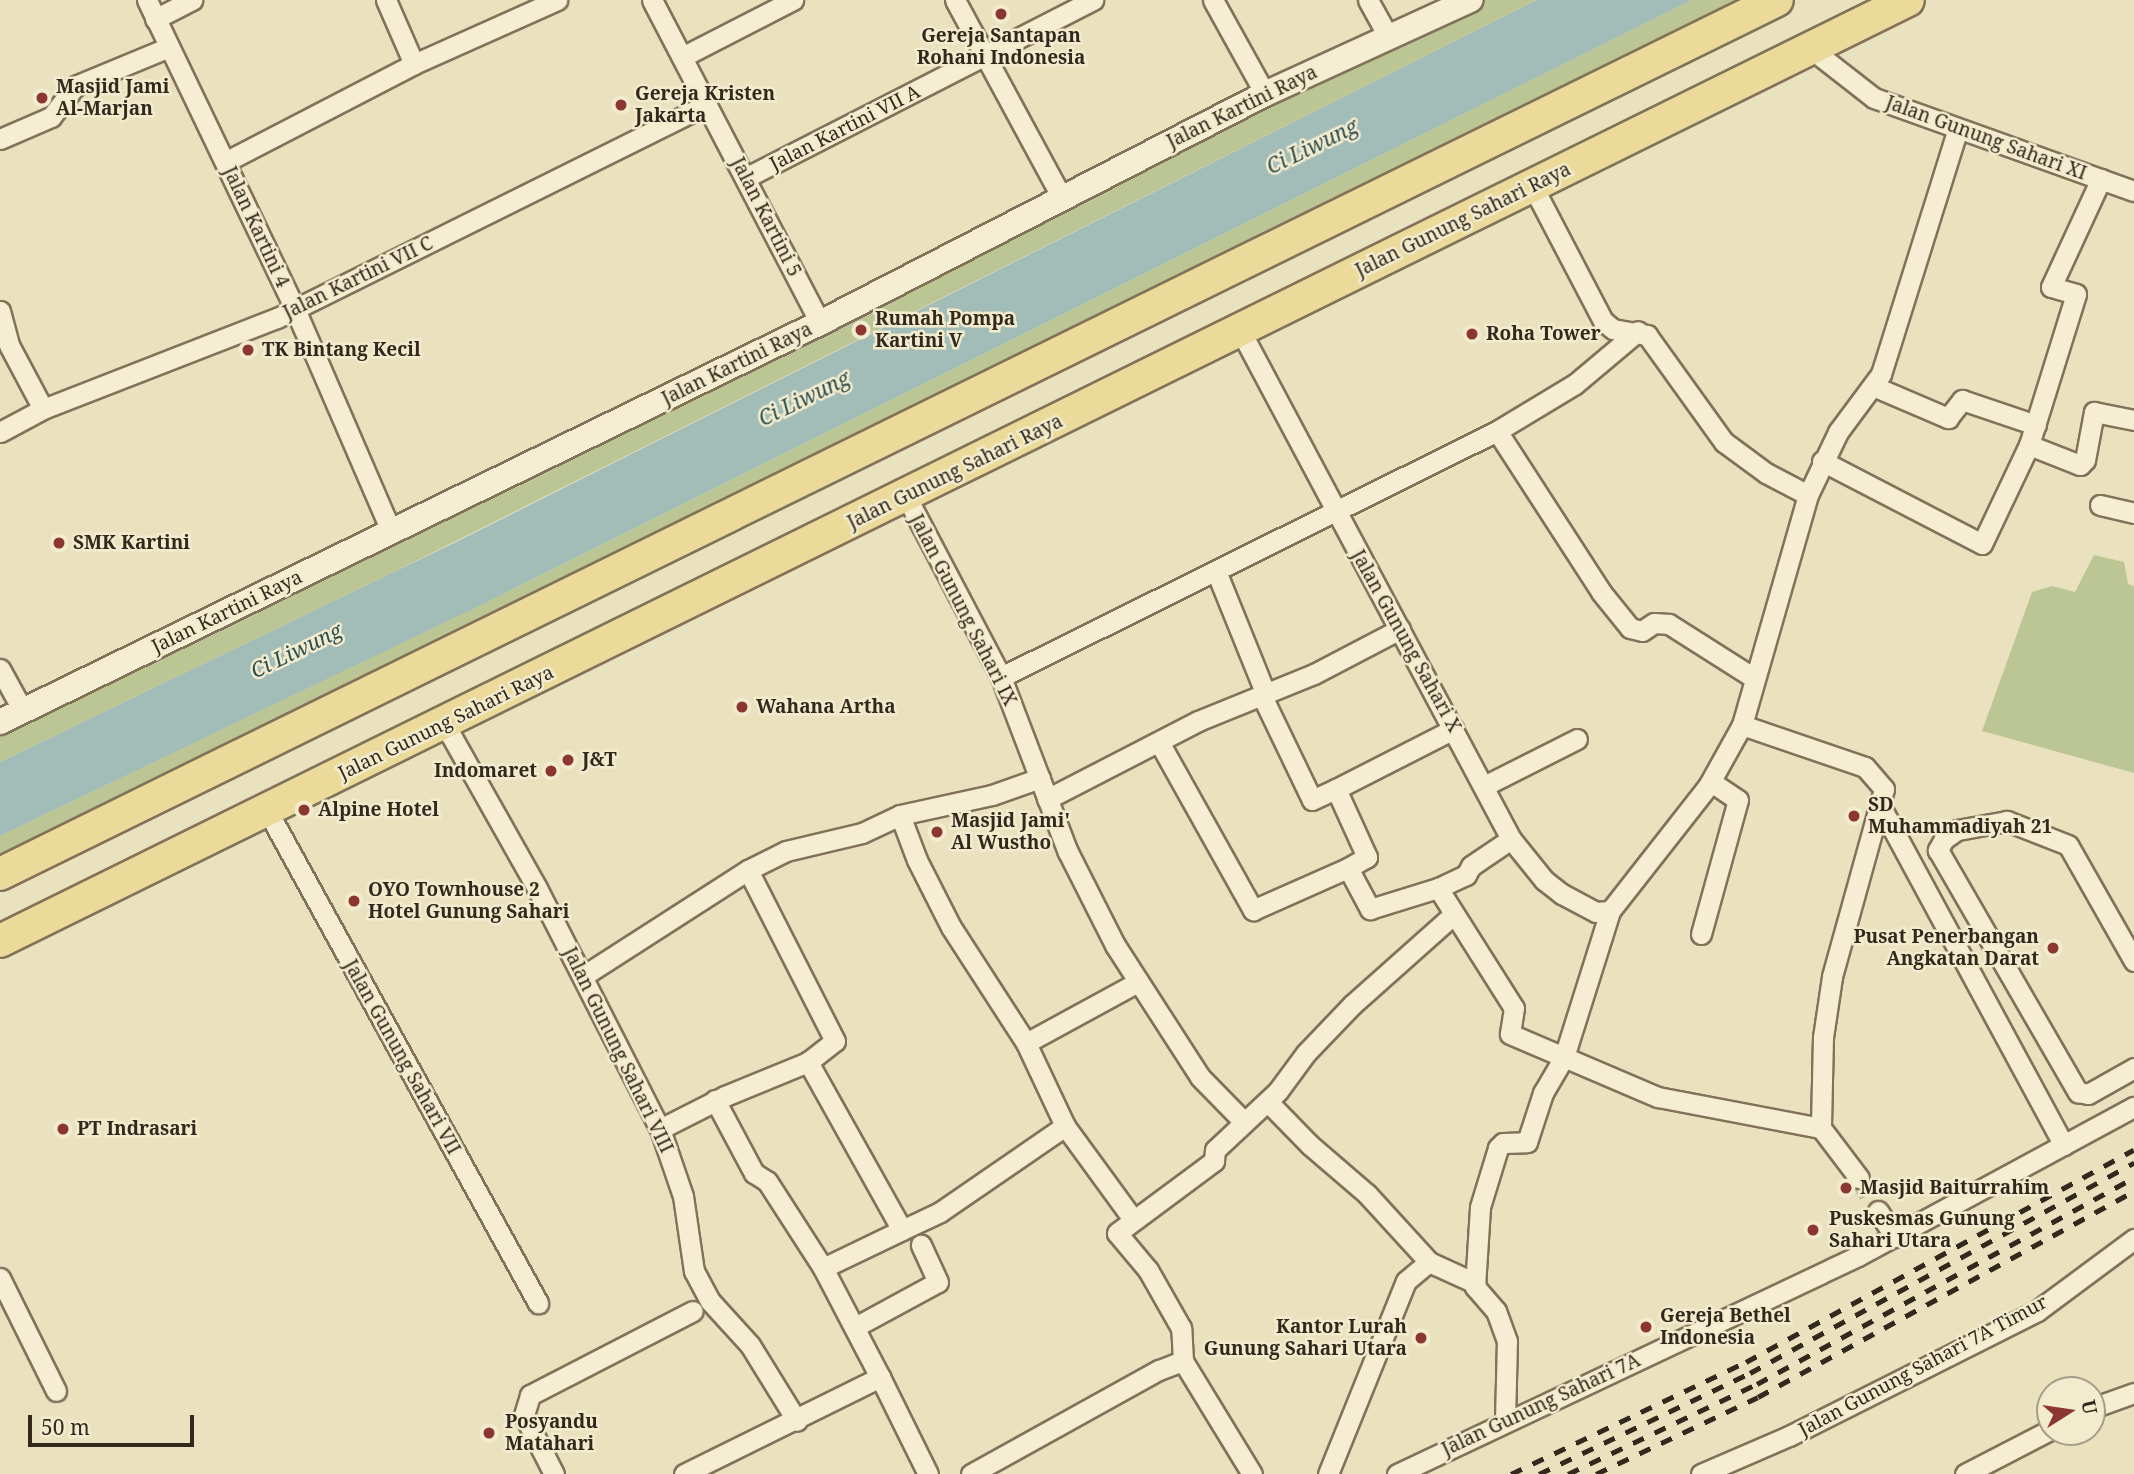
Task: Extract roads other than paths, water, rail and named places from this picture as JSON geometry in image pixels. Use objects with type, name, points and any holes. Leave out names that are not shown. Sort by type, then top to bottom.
[{"type":"main road","points":[[0,874],[1777,0]]},
{"type":"main road","name":"Jalan Gunung Sahari Raya","points":[[0,941],[1908,0]]},
{"type":"street","name":"Jalan Kartini 4","points":[[147,0],[295,309],[392,533]]},
{"type":"street","points":[[155,19],[192,0]]},
{"type":"street","points":[[386,0],[414,64]]},
{"type":"street","points":[[225,162],[414,64],[557,0]]},
{"type":"street","name":"Jalan Kartini 5","points":[[652,0],[747,177],[820,323]]},
{"type":"street","points":[[682,57],[793,0]]},
{"type":"street","points":[[955,0],[1061,196]]},
{"type":"street","name":"Jalan Kartini VII A","points":[[747,177],[987,57],[1093,0]]},
{"type":"street","points":[[1213,0],[1265,94]]},
{"type":"street","points":[[1368,0],[1389,38]]},
{"type":"street","name":"Jalan Kartini Raya","points":[[0,722],[820,323],[1061,196],[1265,94],[1470,0]]},
{"type":"street","points":[[0,139],[51,117],[75,86],[169,47]]},
{"type":"street","name":"Jalan Gunung Sahari XI","points":[[1810,48],[1874,99],[1957,131],[2134,191]]},
{"type":"street","name":"Jalan Kartini VII C","points":[[0,432],[43,409],[295,309],[707,105]]},
{"type":"street","points":[[1475,1283],[1480,1207],[1498,1148],[1503,1143],[1527,1142],[1544,1093],[1564,1057],[1610,911],[1711,782],[1742,724],[1808,495],[1838,432],[1873,386],[1893,347],[1957,131]]},
{"type":"street","points":[[1822,461],[1982,544],[2036,425],[2076,294],[2052,287],[2101,179]]},
{"type":"street","points":[[1532,186],[1603,321],[1613,329],[1638,331],[1647,335],[1724,442],[1766,473],[1808,495]]},
{"type":"street","points":[[1,315],[14,355],[43,409]]},
{"type":"street","name":"Jalan Gunung Sahari X","points":[[1241,330],[1511,839],[1544,880],[1562,894],[1596,912],[1610,911]]},
{"type":"street","points":[[1001,677],[1335,509],[1497,432],[1575,384],[1638,331]]},
{"type":"street","points":[[1873,386],[1948,418],[1962,400],[2036,425]]},
{"type":"street","points":[[2029,445],[2080,465],[2085,460],[2094,412],[2134,420]]},
{"type":"street","points":[[1497,432],[1601,592],[1630,628],[1642,631],[1654,623],[1669,624],[1754,678]]},
{"type":"street","name":"Jalan Gunung Sahari IX","points":[[906,496],[1001,677],[1074,864],[1138,982],[1200,1077],[1244,1122]]},
{"type":"street","points":[[2100,505],[2134,513]]},
{"type":"street","points":[[1216,571],[1264,696],[1312,800],[1454,729]]},
{"type":"street","points":[[1047,799],[1198,720],[1264,696],[1401,629]]},
{"type":"street","points":[[0,669],[23,711]]},
{"type":"street","name":"Jalan Gunung Sahari VIII","points":[[444,723],[583,976],[660,1129],[683,1196],[694,1271],[710,1301],[750,1345],[797,1421]]},
{"type":"street","points":[[1742,724],[1865,767],[1884,789],[1882,809],[1832,976],[1823,1037],[1821,1128],[1859,1178]]},
{"type":"street","points":[[1484,786],[1577,739]]},
{"type":"street","points":[[1159,741],[1252,910],[1367,858],[1336,789]]},
{"type":"street","points":[[583,976],[748,870],[786,851],[862,833],[900,815],[944,802],[992,795],[1040,778]]},
{"type":"street","points":[[1701,934],[1738,800],[1711,782]]},
{"type":"street","points":[[1882,809],[2064,1145]]},
{"type":"street","name":"Jalan Gunung Sahari VII","points":[[267,810],[538,1303]]},
{"type":"street","points":[[900,815],[951,928],[1026,1043],[1065,1126],[1132,1218]]},
{"type":"street","points":[[2132,1074],[2088,1094],[2078,1092],[1938,850],[1944,839],[1957,830],[2007,821],[2068,845],[2134,961]]},
{"type":"street","points":[[1348,868],[1373,910],[1438,888],[1466,875],[1471,866],[1511,839]]},
{"type":"street","points":[[660,1129],[715,1100],[808,1062],[835,1041],[748,870]]},
{"type":"street","points":[[1438,888],[1514,1008],[1508,1032],[1658,1097],[1821,1128]]},
{"type":"street","points":[[1252,1474],[1183,1362],[1181,1328],[1148,1270],[1117,1233],[1132,1218],[1214,1161],[1215,1150],[1268,1102],[1353,1004],[1453,915]]},
{"type":"street","points":[[1026,1043],[1138,982]]},
{"type":"street","points":[[808,1062],[902,1230]]},
{"type":"street","points":[[715,1100],[754,1173],[766,1181],[823,1268],[928,1474]]},
{"type":"street","points":[[1268,1102],[1310,1145],[1367,1194],[1429,1262],[1475,1283],[1496,1311],[1507,1341],[1505,1421]]},
{"type":"street","name":"Jalan Gunung Sahari 7A","points":[[1397,1474],[1895,1237],[2134,1107]]},
{"type":"street","points":[[823,1268],[940,1212],[1065,1126]]},
{"type":"street","points":[[1878,1211],[1895,1237]]},
{"type":"street","name":"Jalan Gunung Sahari 7A Timur","points":[[1700,1474],[1789,1436],[2037,1311],[2134,1239]]},
{"type":"street","points":[[855,1327],[938,1282],[921,1244]]},
{"type":"street","points":[[1328,1474],[1406,1281],[1429,1262]]},
{"type":"street","points":[[0,1278],[56,1391]]},
{"type":"street","points":[[554,1474],[524,1415],[530,1395],[693,1311]]},
{"type":"street","points":[[971,1474],[1159,1370],[1183,1362]]},
{"type":"street","points":[[684,1474],[797,1421],[880,1377]]},
{"type":"street","points":[[2106,1403],[2134,1393]]},
{"type":"street","points":[[1965,1474],[2036,1437]]},
{"type":"water","name":"Ci Liwung","points":[[1537,0],[1692,0],[479,606],[0,836],[0,762],[450,545]]},
{"type":"tunnel","points":[[1859,1178],[1878,1211]]},
{"type":"railway","points":[[1511,1474],[1746,1362],[2134,1150]]},
{"type":"railway","points":[[1539,1474],[1750,1373],[2134,1163]]},
{"type":"railway","points":[[1568,1474],[1757,1384],[2134,1178]]},
{"type":"railway","points":[[1596,1474],[1758,1397],[2134,1191]]},
{"type":"place","name":"Gereja Santapan Rohani Indonesia","points":[[1001,14]]},
{"type":"place","name":"Masjid Jami Al-Marjan","points":[[42,98]]},
{"type":"place","name":"Gereja Kristen Jakarta","points":[[621,105]]},
{"type":"place","name":"Rumah Pompa Kartini V","points":[[861,330]]},
{"type":"place","name":"Roha Tower","points":[[1472,334]]},
{"type":"place","name":"TK Bintang Kecil","points":[[248,350]]},
{"type":"place","name":"SMK Kartini","points":[[59,543]]},
{"type":"place","name":"Wahana Artha","points":[[742,707]]},
{"type":"place","name":"J&T","points":[[568,760]]},
{"type":"place","name":"Indomaret","points":[[551,771]]},
{"type":"place","name":"Alpine Hotel","points":[[304,810]]},
{"type":"place","name":"SD Muhammadiyah 21","points":[[1854,816]]},
{"type":"place","name":"Masjid Jami' Al Wustho","points":[[937,832]]},
{"type":"place","name":"OYO Townhouse 2 Hotel Gunung Sahari","points":[[354,901]]},
{"type":"place","name":"Pusat Penerbangan Angkatan Darat","points":[[2053,948]]},
{"type":"place","name":"PT Indrasari","points":[[63,1129]]},
{"type":"place","name":"Masjid Baiturrahim","points":[[1846,1188]]},
{"type":"place","name":"Puskesmas Gunung Sahari Utara","points":[[1813,1230]]},
{"type":"place","name":"Gereja Bethel Indonesia","points":[[1646,1327]]},
{"type":"place","name":"Kantor Lurah Gunung Sahari Utara","points":[[1421,1338]]},
{"type":"place","name":"Posyandu Matahari","points":[[489,1433]]}]
